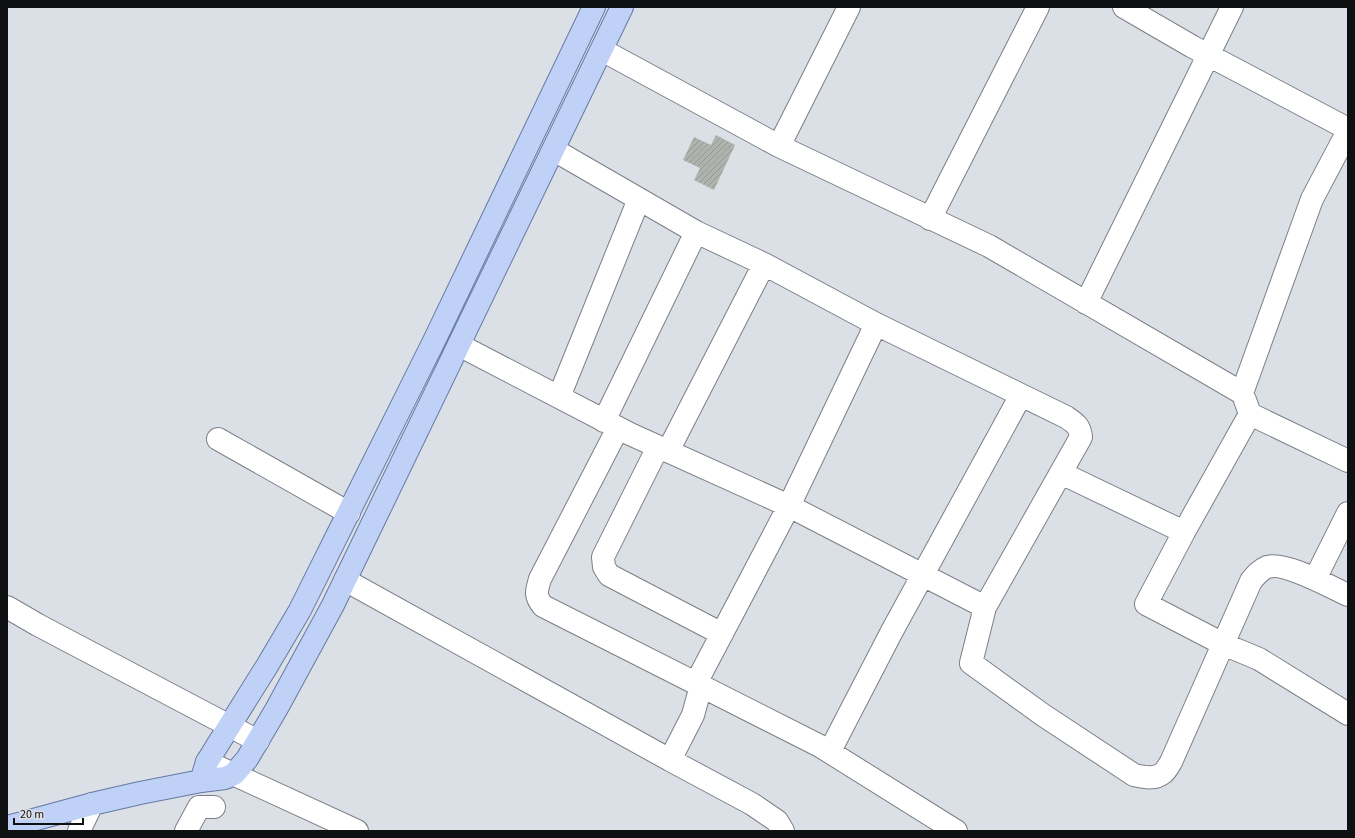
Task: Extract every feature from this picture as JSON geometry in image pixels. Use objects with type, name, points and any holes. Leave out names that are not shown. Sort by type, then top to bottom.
[{"type":"main road","points":[[204,771],[229,725],[267,666],[300,610],[434,341],[594,7]]},
{"type":"main road","points":[[7,827],[204,771],[225,778],[234,774],[247,759],[333,605],[622,7]]},
{"type":"street","points":[[778,146],[849,7]]},
{"type":"street","points":[[930,219],[1038,7]]},
{"type":"street","points":[[1124,7],[1348,130],[1312,199],[1242,392],[1250,414],[1347,457]]},
{"type":"street","points":[[1086,303],[1232,7]]},
{"type":"street","points":[[602,50],[778,146],[989,246],[1242,392]]},
{"type":"street","points":[[554,150],[696,232],[764,264],[876,324],[1066,417],[1081,429],[1081,437],[985,607],[971,663],[1043,716],[1134,775],[1145,778],[1155,777],[1163,773],[1171,762],[1251,580],[1258,572],[1268,567],[1279,566],[1296,571],[1348,595]]},
{"type":"street","points":[[559,397],[639,199]]},
{"type":"street","points":[[696,232],[540,580],[537,590],[537,599],[556,614],[699,684],[830,751],[956,831]]},
{"type":"street","points":[[722,634],[610,575],[604,567],[603,558],[764,264]]},
{"type":"street","points":[[670,760],[693,715],[699,684],[722,634],[789,506],[876,324]]},
{"type":"street","points":[[459,345],[611,424],[789,506],[985,607]]},
{"type":"street","points":[[830,751],[922,575],[1021,394]]},
{"type":"street","points":[[1250,414],[1184,532],[1146,604],[1223,644],[1259,659],[1348,714]]},
{"type":"street","points":[[218,439],[349,513]]},
{"type":"street","points":[[1061,472],[1184,532]]},
{"type":"street","points":[[1315,579],[1348,513]]},
{"type":"street","points":[[345,580],[752,804],[777,822],[782,831]]},
{"type":"street","points":[[7,607],[38,625],[258,741]]},
{"type":"street","points":[[234,774],[356,831]]},
{"type":"street","points":[[79,831],[92,804]]},
{"type":"street","points":[[186,831],[199,807],[214,807]]},
{"type":"building","points":[[716,135],[735,145],[714,190],[694,180],[700,168],[683,160],[694,137],[711,145]]}]
